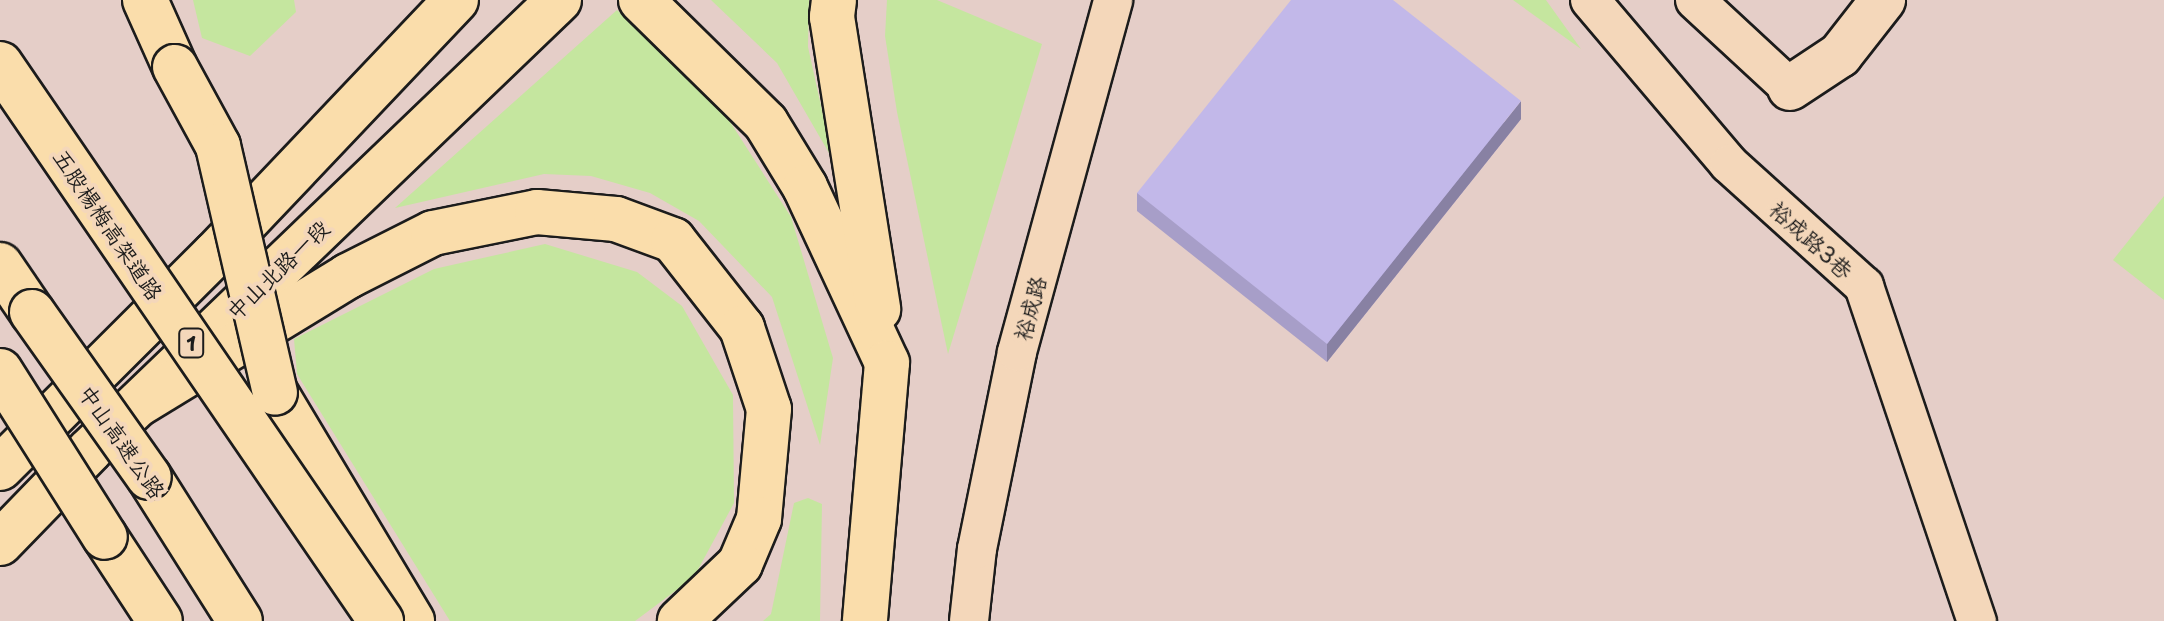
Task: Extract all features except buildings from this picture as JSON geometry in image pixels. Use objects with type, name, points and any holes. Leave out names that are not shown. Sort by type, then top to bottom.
[{"type":"main road","points":[[145,0],[175,67],[218,146],[275,392],[412,621]]},
{"type":"main road","name":"1","points":[[0,468],[215,254],[456,0]]},
{"type":"main road","name":"中山北路一段","points":[[0,543],[140,403],[559,0]]},
{"type":"main road","points":[[641,0],[766,123],[805,187],[887,363]]},
{"type":"main road","points":[[834,0],[832,17],[887,363],[865,621]]},
{"type":"main road","name":"五股楊梅高架道路","points":[[0,64],[381,621]]},
{"type":"main road","points":[[140,403],[348,276],[433,233],[537,212],[616,219],[673,240],[742,328],[769,409],[754,530],[740,564],[680,621]]},
{"type":"main road","name":"中山高速公路","points":[[0,265],[149,477],[240,621]]},
{"type":"main road","points":[[0,371],[160,621]]},
{"type":"street","name":"裕成路","points":[[969,621],[977,549],[1017,352],[1113,0]]},
{"type":"street","name":"裕成路3巷","points":[[1590,0],[1729,164],[1864,286],[1977,621]]},
{"type":"street","points":[[1695,0],[1790,88],[1840,55],[1883,0]]},
{"type":"green space","points":[[193,0],[294,0],[296,12],[250,56],[202,38]]},
{"type":"green space","points":[[711,0],[809,0],[808,47],[833,160],[777,63]]},
{"type":"green space","points":[[887,0],[937,0],[1042,44],[948,354],[897,112],[885,36]]},
{"type":"green space","points":[[1513,0],[1546,0],[1581,49]]},
{"type":"green space","points":[[617,10],[718,103],[791,217],[833,358],[820,445],[772,297],[699,221],[650,193],[591,176],[544,174],[395,208]]},
{"type":"green space","points":[[2164,196],[2164,300],[2113,260]]},
{"type":"green space","points":[[545,244],[637,272],[682,306],[733,395],[734,503],[694,577],[635,621],[450,621],[297,374],[294,339],[434,269]]},
{"type":"green space","points":[[808,498],[822,504],[820,621],[763,621],[771,614],[794,503]]}]
